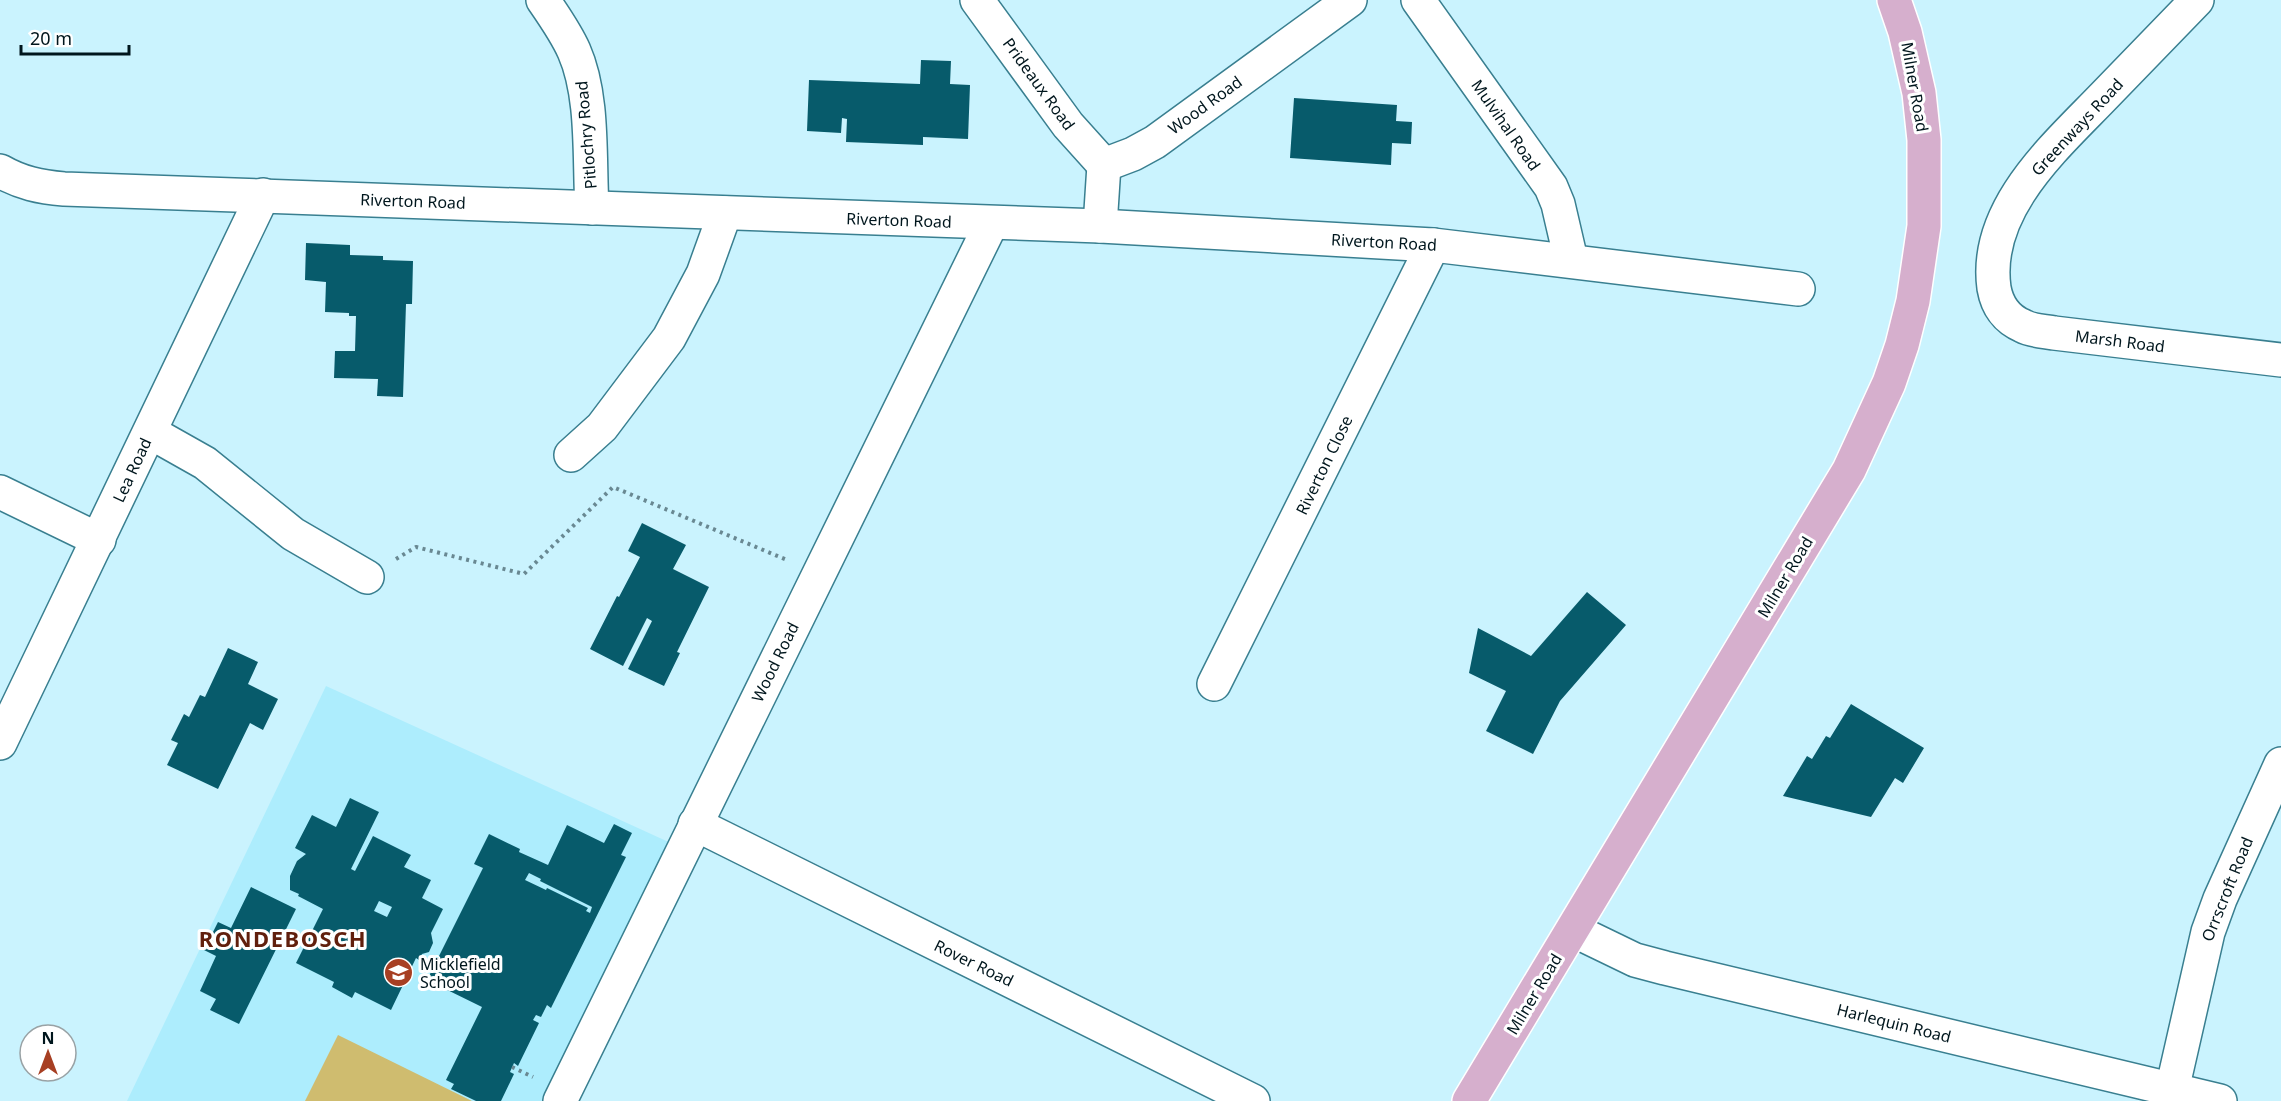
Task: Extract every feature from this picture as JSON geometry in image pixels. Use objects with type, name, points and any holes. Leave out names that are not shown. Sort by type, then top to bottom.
[{"type":"main road","name":"Milner Road","points":[[1468,1101],[1849,470],[1889,383],[1913,301],[1924,226],[1924,140],[1919,93],[1905,32],[1894,0]]},
{"type":"street","name":"Pitlochry Road","points":[[543,0],[560,24],[575,53],[585,85],[592,208]]},
{"type":"street","name":"Prideaux Road","points":[[977,0],[1068,126],[1104,165]]},
{"type":"street","name":"Wood Road","points":[[1104,165],[1133,154],[1155,142],[1350,0]]},
{"type":"street","name":"Mulvihal Road","points":[[1418,0],[1551,187],[1561,215],[1571,260]]},
{"type":"street","name":"Greenways Road","points":[[1993,275],[1996,248],[2005,218],[2027,181],[2046,157],[2197,0]]},
{"type":"street","points":[[1100,226],[1104,165]]},
{"type":"street","name":"Riverton Road","points":[[0,171],[37,186],[991,224],[1100,226],[1433,245],[1798,289]]},
{"type":"street","name":"Lea Road","points":[[0,743],[263,195]]},
{"type":"street","points":[[571,455],[608,420],[669,338],[703,274],[725,213]]},
{"type":"street","name":"Wood Road","points":[[560,1101],[991,224]]},
{"type":"street","name":"Riverton Close","points":[[1214,684],[1433,245]]},
{"type":"street","name":"Marsh Road","points":[[1993,275],[1996,295],[2004,313],[2023,327],[2054,333],[2281,360]]},
{"type":"street","points":[[150,432],[206,463],[293,534],[367,577]]},
{"type":"street","points":[[0,492],[99,540]]},
{"type":"street","name":"Orrscroft Road","points":[[2172,1090],[2208,932],[2220,899],[2281,764]]},
{"type":"street","name":"Rover Road","points":[[695,824],[1253,1101]]},
{"type":"street","name":"Harlequin Road","points":[[1573,930],[1635,960],[1665,968],[2220,1101]]},
{"type":"path","points":[[367,577],[416,547],[524,574],[613,487],[819,573]]},
{"type":"shaded area","name":"Micklefield School","points":[[326,686],[673,844],[546,1101],[127,1101]]},
{"type":"shaded area","points":[[338,1035],[472,1101],[305,1101]]},
{"type":"building","points":[[921,60],[951,61],[950,84],[970,85],[968,139],[923,137],[923,145],[846,142],[847,119],[842,118],[841,133],[807,131],[809,80],[920,84]]},
{"type":"building","points":[[1294,98],[1397,105],[1396,121],[1412,122],[1411,144],[1392,143],[1391,165],[1290,158]]},
{"type":"building","points":[[306,243],[350,245],[350,255],[383,256],[383,260],[413,261],[412,304],[406,304],[403,397],[377,396],[378,379],[334,378],[335,351],[355,351],[356,316],[349,316],[349,313],[325,312],[326,282],[305,280]]},
{"type":"building","points":[[642,523],[686,545],[673,569],[709,587],[677,652],[680,653],[664,686],[628,669],[652,621],[647,618],[623,666],[590,649],[640,557],[628,551]]},
{"type":"building","points":[[1587,592],[1626,625],[1560,701],[1533,754],[1486,731],[1506,691],[1469,673],[1478,628],[1531,656]]},
{"type":"building","points":[[228,648],[258,662],[248,684],[278,699],[263,730],[250,723],[218,789],[167,765],[178,743],[171,740],[184,714],[189,717],[200,695],[205,697]]},
{"type":"building","points":[[1851,704],[1924,748],[1903,783],[1895,778],[1871,817],[1783,796],[1807,756],[1812,759],[1826,736],[1830,738]]},
{"type":"building","points":[[350,798],[379,812],[351,869],[355,871],[373,836],[411,855],[404,867],[431,880],[422,898],[443,909],[431,933],[433,943],[429,952],[422,954],[419,960],[416,958],[391,1010],[355,992],[352,998],[332,987],[334,982],[296,963],[323,909],[290,890],[290,876],[297,861],[306,854],[295,848],[312,815],[336,827]],"holes":[[[379,901],[392,907],[387,917],[374,911]]]},
{"type":"building","points":[[614,824],[632,833],[621,855],[626,857],[551,1008],[547,1005],[541,1017],[536,1015],[533,1020],[539,1023],[518,1066],[514,1063],[510,1072],[514,1074],[501,1101],[476,1101],[451,1089],[454,1084],[446,1080],[482,1007],[427,980],[483,868],[474,864],[489,834],[520,849],[519,852],[548,865],[567,825],[604,843]],"holes":[[[529,873],[541,879],[540,881],[592,907],[590,913],[586,911],[588,908],[525,880]]]},
{"type":"building","points":[[251,887],[296,909],[239,1024],[210,1010],[216,999],[200,991],[216,956],[204,950],[218,922],[231,928]]},
{"type":"place","name":"Micklefield School","points":[[399,973]]},
{"type":"district","name":"RONDEBOSCH","points":[[283,939]]}]
